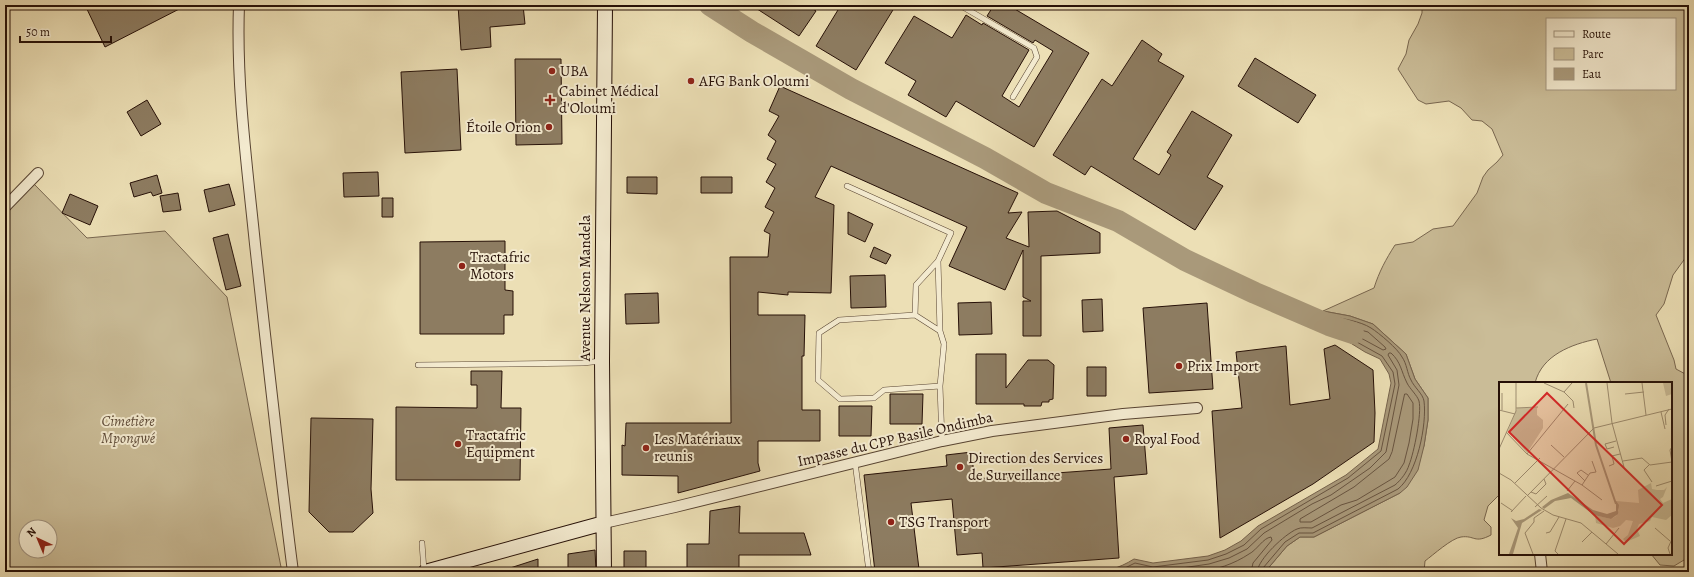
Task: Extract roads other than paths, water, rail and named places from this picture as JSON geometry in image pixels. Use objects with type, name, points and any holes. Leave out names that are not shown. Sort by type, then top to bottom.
[{"type":"main road","name":"Avenue Nelson Mandela","points":[[604,572],[602,361],[605,5]]},
{"type":"main road","points":[[425,572],[604,523]]},
{"type":"street","points":[[239,5],[238,39],[246,161],[274,420],[293,572]]},
{"type":"street","points":[[5,207],[38,173]]},
{"type":"street","name":"Impasse du CPP Basile Ondimba","points":[[604,523],[942,441],[992,431],[1066,420],[1197,408]]},
{"type":"street","points":[[1540,555],[1542,572]]},
{"type":"lane","points":[[962,5],[963,7],[1034,48],[1037,57],[1013,97]]},
{"type":"lane","points":[[847,186],[951,233],[938,261],[916,285],[915,315]]},
{"type":"lane","points":[[938,261],[940,331],[944,344],[940,386],[942,441]]},
{"type":"lane","points":[[940,331],[915,315],[839,320],[819,333],[818,380],[840,399],[874,398],[884,390],[940,386]]},
{"type":"lane","points":[[418,365],[583,363],[602,361]]},
{"type":"lane","points":[[855,462],[869,572]]},
{"type":"lane","points":[[422,544],[425,572]]},
{"type":"water","points":[[1323,311],[1350,316],[1373,324],[1406,354],[1415,379],[1428,398],[1428,420],[1424,446],[1418,470],[1407,487],[1400,493],[1314,537],[1300,537],[1287,546],[1265,572],[1089,572],[1112,569],[1134,559],[1153,563],[1208,556],[1225,550],[1241,541],[1258,526],[1346,475],[1378,449],[1391,383],[1389,374],[1380,359],[1344,339],[1324,333]]},
{"type":"waterway","points":[[710,5],[752,32],[851,89],[985,158],[1046,193],[1118,221],[1185,260],[1255,293],[1329,325],[1353,333]]},
{"type":"place","name":"UBA","points":[[552,71]]},
{"type":"place","name":"AFG Bank Oloumi","points":[[691,81]]},
{"type":"place","name":"Cabinet Médical d'Oloumi","points":[[550,100]]},
{"type":"place","name":"Étoile Orion","points":[[549,127]]},
{"type":"place","name":"Tractafric Motors","points":[[462,266]]},
{"type":"place","name":"Prix Import","points":[[1179,366]]},
{"type":"place","name":"Royal Food","points":[[1126,439]]},
{"type":"place","name":"Tractafric Equipment","points":[[458,444]]},
{"type":"place","name":"Les Matériaux reunis","points":[[646,448]]},
{"type":"place","name":"Direction des Services de Surveillance","points":[[960,467]]},
{"type":"place","name":"TSG Transport","points":[[891,522]]},
{"type":"park label","name":"Cimetière Mpongwé","points":[[128,430]]}]
